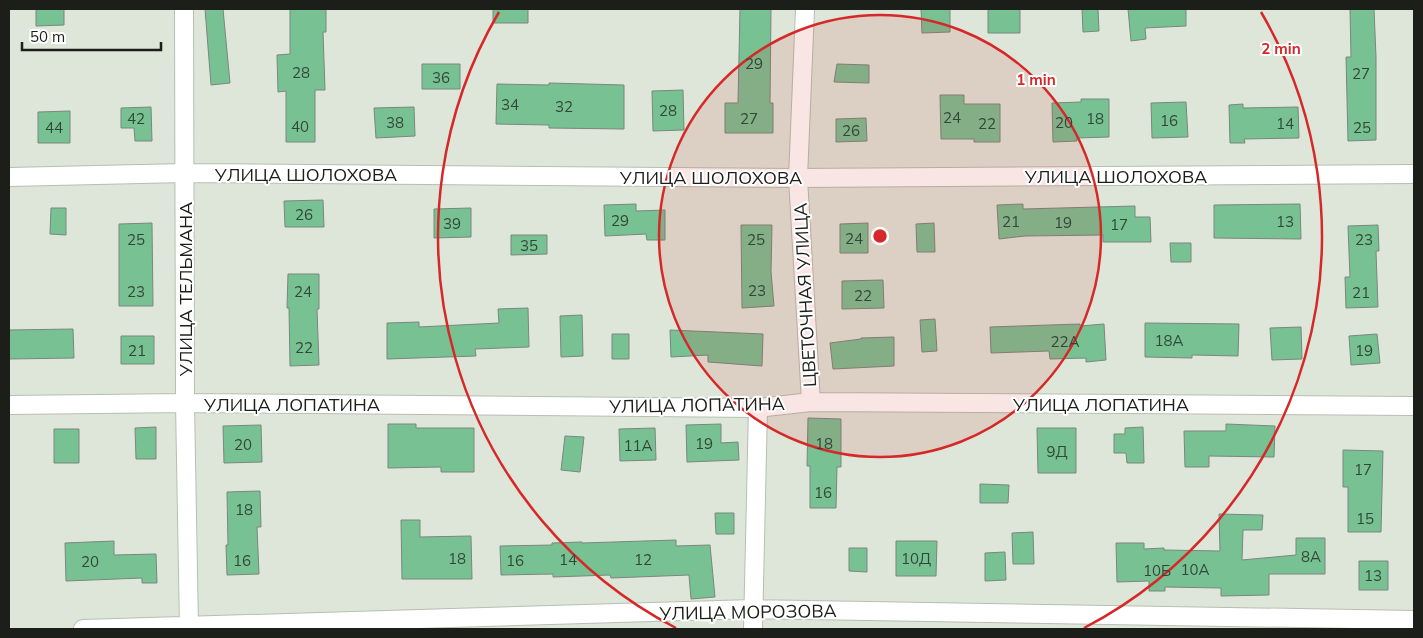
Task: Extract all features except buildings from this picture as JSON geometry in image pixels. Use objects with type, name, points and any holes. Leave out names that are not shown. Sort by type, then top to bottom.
[{"type":"street","name":"УЛИЦА ТЕЛЬМАНА","points":[[184,9],[189,628]]},
{"type":"street","name":"ЦВЕТОЧНАЯ УЛИЦА","points":[[805,9],[798,178],[811,402]]},
{"type":"street","name":"УЛИЦА ШОЛОХОВА","points":[[9,177],[185,173],[798,178],[1414,174]]},
{"type":"street","name":"УЛИЦА ЛОПАТИНА","points":[[9,405],[186,403],[758,408],[811,402],[1414,406]]},
{"type":"street","points":[[753,629],[758,408]]},
{"type":"street","name":"УЛИЦА МОРОЗОВА","points":[[82,629],[189,628],[753,609],[1414,620]]}]
